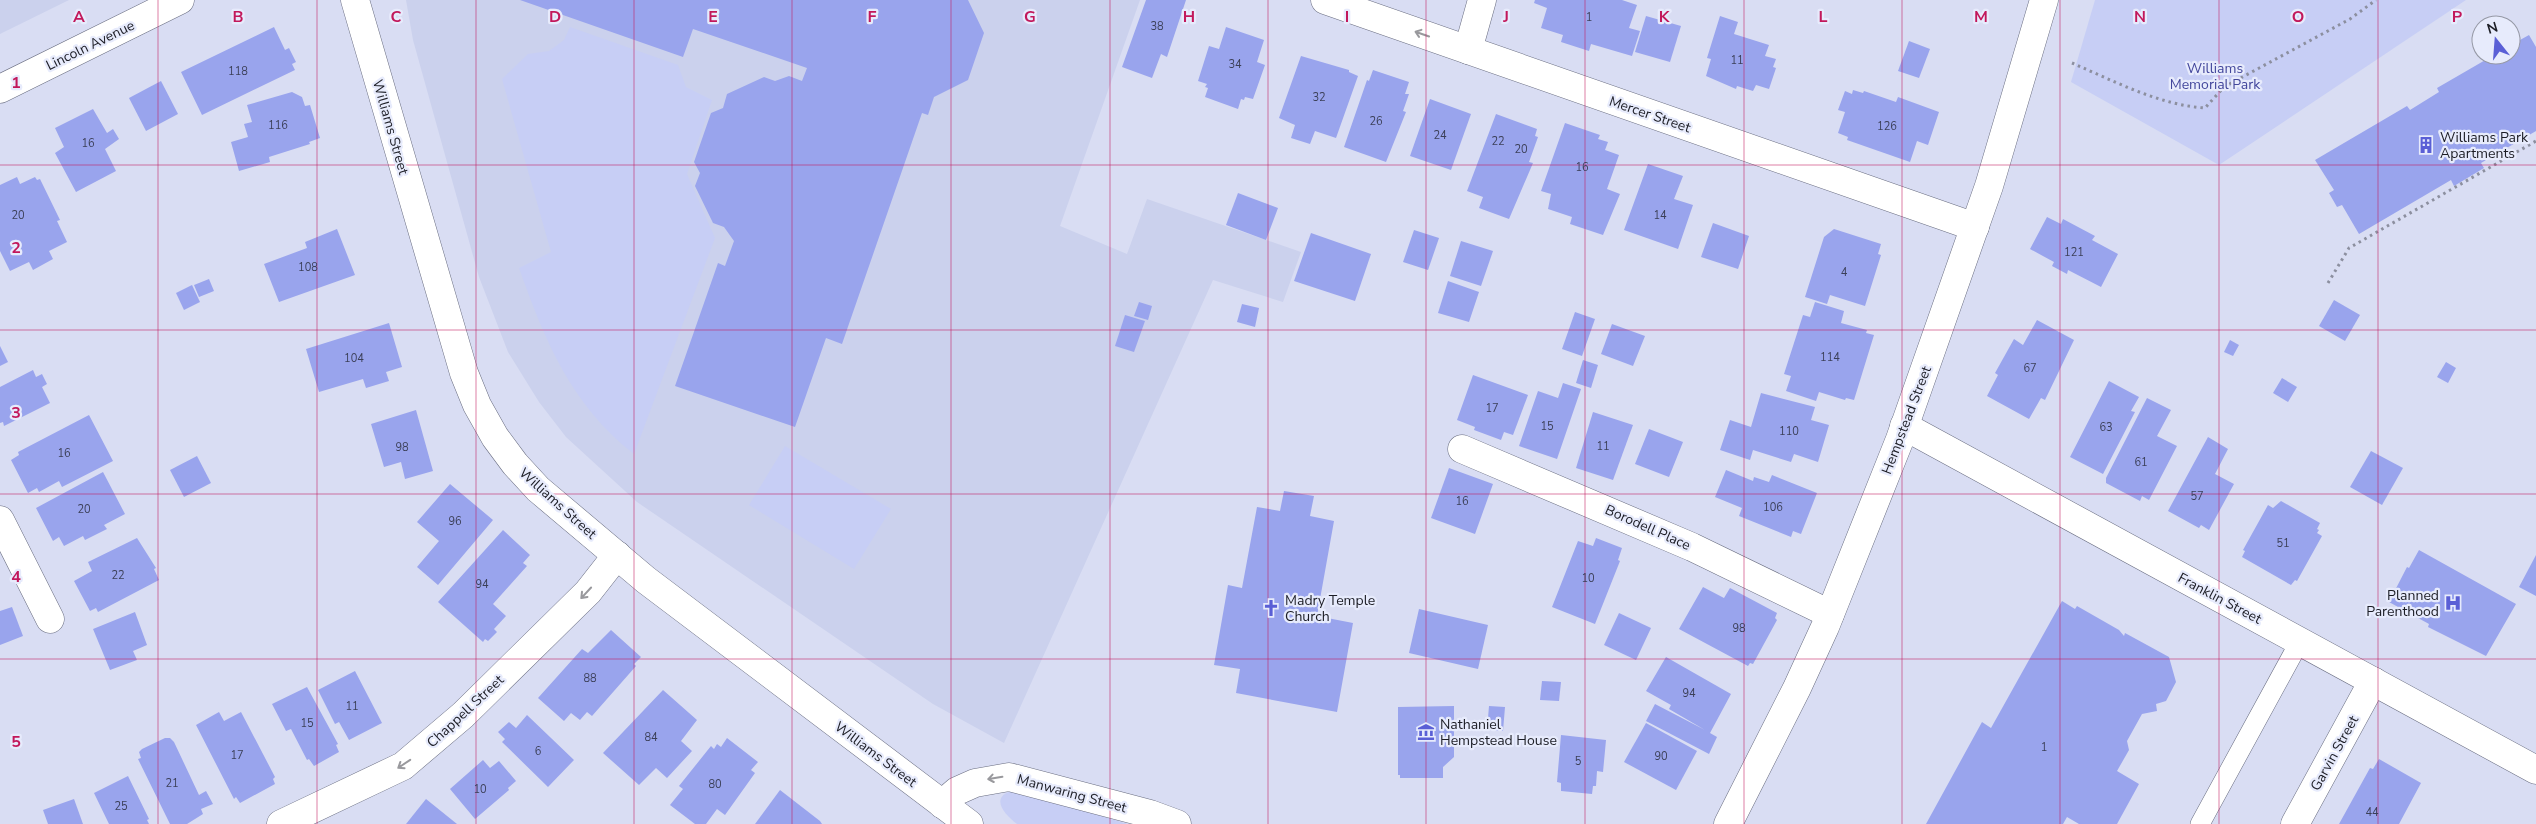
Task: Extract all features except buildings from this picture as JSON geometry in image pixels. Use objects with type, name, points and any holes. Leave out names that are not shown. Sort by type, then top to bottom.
[{"type":"street","name":"Lincoln Avenue","points":[[0,90],[180,0]]},
{"type":"street","name":"Williams Street","points":[[355,0],[452,336],[477,405],[495,436],[515,464],[538,489],[617,555],[969,824]]},
{"type":"street","name":"Mercer Street","points":[[1325,0],[1975,227]]},
{"type":"street","points":[[1468,50],[1482,0]]},
{"type":"street","name":"Hempstead Street","points":[[1728,824],[1797,688],[1830,614],[1904,426],[1975,227],[2044,0]]},
{"type":"street","name":"Franklin Street","points":[[1904,426],[2536,770]]},
{"type":"street","name":"Borodell Place","points":[[1462,448],[1683,543],[1830,614]]},
{"type":"street","points":[[0,520],[50,619]]},
{"type":"street","name":"Chappell Street","points":[[280,824],[403,766],[463,715],[588,592],[617,555]]},
{"type":"street","name":"Garvin Street","points":[[2295,824],[2373,681]]},
{"type":"street","name":"Manwaring Street","points":[[942,804],[957,791],[975,783],[1009,777],[1150,814],[1177,824]]},
{"type":"lane","points":[[2200,824],[2300,641]]},
{"type":"path","points":[[2072,63],[2128,88],[2190,107],[2205,108],[2224,87],[2350,19],[2376,0]]},
{"type":"path","points":[[2328,283],[2349,248],[2536,141]]},
{"type":"shaded area","points":[[0,0],[69,0],[0,34]]},
{"type":"shaded area","points":[[406,0],[1140,0],[1060,226],[1127,254],[1147,199],[1301,252],[1283,302],[1213,280],[1004,743],[933,704],[637,502],[566,437],[539,402],[508,352],[479,277],[413,40]]},
{"type":"green space","name":"Williams Memorial Park","points":[[2095,0],[2466,0],[2219,165],[2071,82]]},
{"type":"green space","points":[[570,27],[678,65],[686,87],[712,100],[687,174],[715,238],[634,454],[593,415],[577,393],[550,346],[519,268],[551,252],[502,79],[528,54],[549,51],[564,40]]},
{"type":"green space","points":[[785,446],[891,509],[854,569],[749,505]]},
{"type":"green space","points":[[1015,790],[1128,824],[1017,824],[1007,815],[1000,801],[1002,796]]},
{"type":"place","name":"Williams Park Apartments","points":[[2426,145]]},
{"type":"place","name":"Planned Parenthood","points":[[2453,603]]},
{"type":"place","name":"Madry Temple Church","points":[[1271,608]]},
{"type":"place","name":"Nathaniel Hempstead House","points":[[1426,732]]}]
